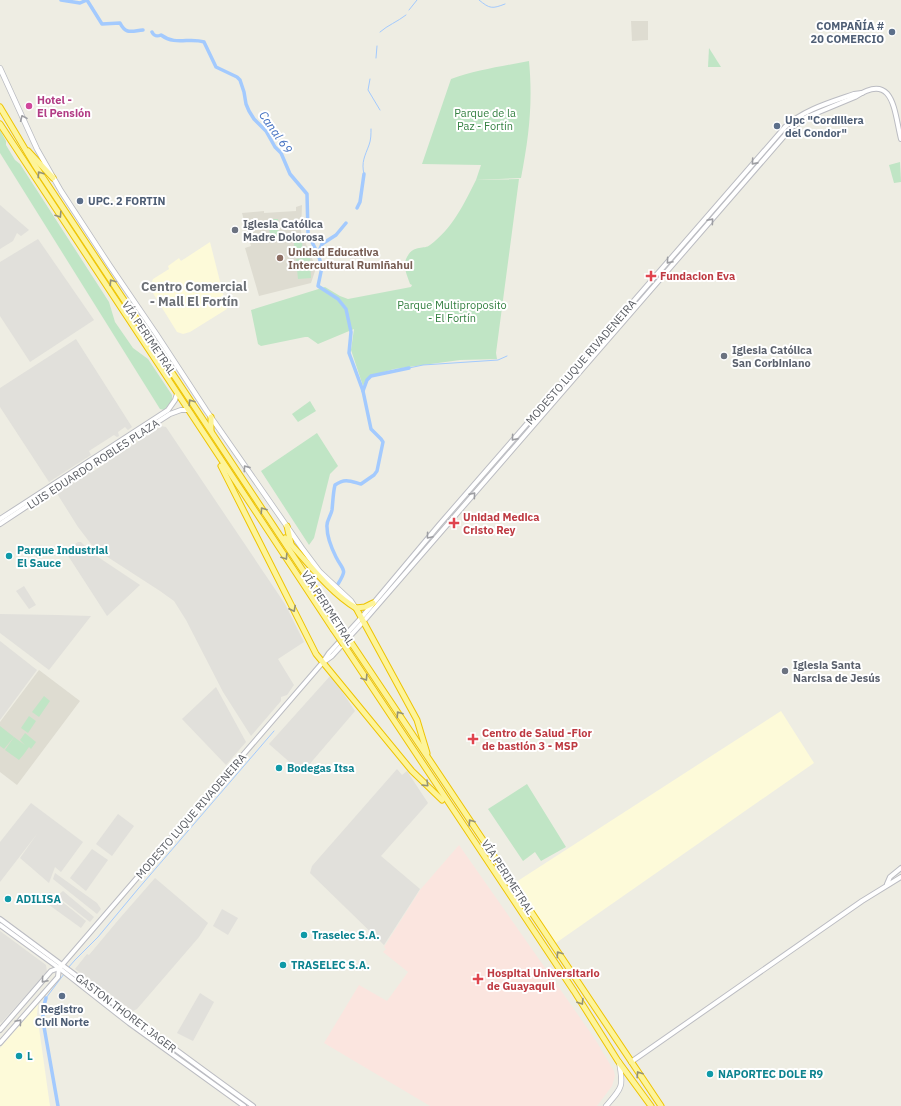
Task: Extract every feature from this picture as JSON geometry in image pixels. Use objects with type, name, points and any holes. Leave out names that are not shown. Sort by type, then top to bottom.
[{"type":"highway","name":"VÍA PERIMETRAL","points":[[0,107],[34,164],[660,1106]]},
{"type":"highway","name":"VÍA PERIMETRAL","points":[[0,124],[450,807],[574,991],[618,1061],[651,1106]]},
{"type":"highway","points":[[20,142],[53,178]]},
{"type":"highway","points":[[211,417],[211,431]]},
{"type":"highway","points":[[212,446],[316,654],[412,770],[450,807]]},
{"type":"highway","points":[[274,526],[323,580],[349,604],[356,608],[417,720],[430,761]]},
{"type":"highway","points":[[287,526],[294,556]]},
{"type":"highway","points":[[356,608],[365,607],[373,603]]},
{"type":"main road","name":"VÍA PERIMETRAL","points":[[0,68],[37,149],[53,178],[94,242],[211,417],[287,526],[320,572],[351,601],[356,608]]},
{"type":"main road","points":[[606,1106],[620,1090],[622,1076],[618,1061]]},
{"type":"street","name":"MODESTO LUQUE RIVADENEIRA","points":[[0,1030],[51,971],[61,966],[323,662],[329,653],[362,620],[655,286],[792,127],[799,122],[876,88],[887,92],[892,101],[901,139]]},
{"type":"street","name":"MODESTO LUQUE RIVADENEIRA","points":[[362,620],[373,603],[628,307],[790,123],[813,110],[854,94],[862,93]]},
{"type":"street","points":[[745,173],[748,178]]},
{"type":"street","points":[[724,205],[724,200],[730,191]]},
{"type":"street","points":[[655,286],[652,283],[656,276]]},
{"type":"street","points":[[628,307],[631,310],[629,315]]},
{"type":"street","name":"LUIS EDUARDO ROBLES PLAZA","points":[[0,519],[168,410],[177,394]]},
{"type":"street","name":"LUIS EDUARDO ROBLES PLAZA","points":[[0,524],[170,414],[181,410],[188,410]]},
{"type":"street","points":[[887,884],[890,877],[901,868]]},
{"type":"street","points":[[631,1062],[887,884],[901,877]]},
{"type":"street","name":"GASTON THORET JAGER","points":[[0,919],[61,966],[253,1106]]},
{"type":"street","name":"GASTON THORET JAGER","points":[[0,925],[61,966],[129,1023],[244,1106]]},
{"type":"street","name":"MODESTO LUQUE RIVADENEIRA","points":[[0,1043],[58,977],[61,966]]},
{"type":"street","points":[[220,1089],[223,1085]]},
{"type":"shaded area","points":[[631,21],[648,21],[648,40],[632,41]]},
{"type":"shaded area","points":[[0,205],[29,230],[21,236],[17,233],[13,241],[0,249]]},
{"type":"shaded area","name":"Unidad Educativa Intercultural Rumiñahui","points":[[302,205],[301,232],[316,268],[311,283],[259,296],[245,248],[251,246],[242,213],[296,211],[296,207]]},
{"type":"shaded area","points":[[38,239],[94,320],[30,362],[0,316],[0,262]]},
{"type":"shaded area","points":[[210,242],[227,309],[190,332],[183,334],[177,332],[151,290],[151,284],[153,279],[169,269],[168,266],[179,258],[181,261]]},
{"type":"shaded area","points":[[76,339],[132,427],[128,430],[125,427],[118,432],[119,436],[117,437],[114,435],[89,451],[91,455],[49,482],[0,407],[0,388]]},
{"type":"shaded area","points":[[161,426],[166,427],[285,604],[304,642],[278,659],[294,685],[287,695],[281,697],[281,701],[251,736],[223,692],[186,620],[174,601],[109,558],[91,544],[78,527],[56,492],[91,470],[94,471]]},
{"type":"shaded area","points":[[78,542],[81,542],[92,553],[140,585],[107,616],[65,551]]},
{"type":"shaded area","points":[[24,586],[36,605],[29,609],[16,591]]},
{"type":"shaded area","points":[[0,614],[91,616],[49,670],[0,633]]},
{"type":"shaded area","points":[[0,641],[37,670],[0,720]]},
{"type":"shaded area","points":[[39,670],[80,701],[17,785],[0,772],[0,722]]},
{"type":"shaded area","points":[[331,675],[355,711],[302,773],[269,744]]},
{"type":"shaded area","points":[[216,687],[246,742],[226,765],[182,719]]},
{"type":"shaded area","points":[[781,711],[814,763],[553,945],[513,884]]},
{"type":"shaded area","points":[[397,769],[402,775],[407,771],[428,803],[381,856],[420,889],[384,945],[310,873],[312,866]]},
{"type":"shaded area","points":[[31,803],[83,842],[61,872],[55,867],[49,883],[20,858],[37,834],[0,882],[0,842]]},
{"type":"shaded area","points":[[118,814],[134,826],[112,856],[96,844]]},
{"type":"shaded area","name":"Hospital Universitario de Guayaquil","points":[[459,845],[595,1039],[614,1071],[615,1076],[612,1086],[597,1106],[430,1106],[324,1043],[359,985],[387,1001],[408,972],[383,952],[386,949],[384,947],[420,890]]},
{"type":"shaded area","points":[[92,849],[108,860],[86,891],[70,878]]},
{"type":"shaded area","points":[[55,873],[97,903],[101,909],[97,914],[53,879]]},
{"type":"shaded area","points":[[155,878],[208,923],[199,937],[137,1009],[133,1011],[75,969],[87,954],[89,955]]},
{"type":"shaded area","points":[[63,891],[94,917],[90,922],[57,896]]},
{"type":"shaded area","points":[[50,892],[86,921],[81,928],[45,902],[46,896]]},
{"type":"shaded area","points":[[222,909],[238,918],[228,935],[213,926]]},
{"type":"shaded area","points":[[0,931],[46,965],[47,972],[1,1023],[0,1022]]},
{"type":"shaded area","points":[[200,993],[214,1002],[193,1041],[177,1033]]},
{"type":"shaded area","points":[[38,1004],[37,1014],[50,1106],[0,1106],[0,1048]]},
{"type":"green space","points":[[709,48],[721,67],[708,67]]},
{"type":"green space","name":"Parque de la Paz - Fortín","points":[[529,61],[531,91],[530,120],[521,178],[476,180],[481,165],[422,164],[451,79],[480,71]]},
{"type":"green space","points":[[0,130],[6,141],[6,145],[15,160],[20,164],[109,302],[115,322],[133,348],[148,359],[172,395],[172,401],[164,410],[160,409],[0,153]]},
{"type":"green space","points":[[900,162],[901,182],[894,183],[889,165]]},
{"type":"green space","name":"Parque Multiproposito - El Fortín","points":[[519,179],[496,353],[497,359],[460,360],[394,369],[370,376],[363,386],[351,350],[354,329],[318,344],[308,337],[305,337],[261,346],[258,344],[251,310],[325,287],[348,299],[411,287],[412,285],[410,284],[406,274],[405,267],[407,257],[413,250],[428,246],[438,239],[451,224],[462,207],[476,180]]},
{"type":"green space","points":[[268,219],[278,219],[279,237],[270,237]]},
{"type":"green space","points":[[302,241],[303,256],[295,257],[294,243]]},
{"type":"green space","points":[[310,257],[311,278],[298,279],[296,259]]},
{"type":"green space","points":[[310,401],[316,411],[298,422],[292,414]]},
{"type":"green space","points":[[317,433],[338,466],[330,474],[314,538],[309,545],[261,471]]},
{"type":"green space","points":[[44,696],[50,701],[39,717],[32,712]]},
{"type":"green space","points":[[29,716],[36,721],[28,733],[21,728]]},
{"type":"green space","points":[[0,726],[14,737],[4,749],[0,746]]},
{"type":"green space","points":[[25,733],[36,742],[31,749],[29,747],[19,760],[5,750],[14,737],[25,745],[20,740]]},
{"type":"green space","points":[[527,784],[566,847],[541,861],[535,852],[523,861],[488,809]]},
{"type":"waterway","name":"Canal 69","points":[[61,0],[80,3],[87,0],[102,24],[120,23],[127,31],[143,30]]},
{"type":"waterway","points":[[409,10],[417,0]]},
{"type":"waterway","points":[[479,0],[489,7],[497,7],[505,4]]},
{"type":"waterway","points":[[380,32],[406,15]]},
{"type":"waterway","points":[[152,32],[155,36],[161,35],[177,41],[193,40],[204,42],[216,67],[237,77],[240,80],[249,111],[254,119],[266,131],[275,147],[281,153],[290,174],[307,194],[308,234],[318,254],[322,267],[318,286],[338,299],[346,309],[351,332],[349,353],[363,391],[371,429],[383,442],[377,471],[374,475],[361,484],[351,481],[342,481],[335,485],[332,510],[327,525],[331,546],[344,572],[338,584]]},
{"type":"waterway","points":[[376,58],[377,46]]},
{"type":"waterway","points":[[370,79],[368,90],[380,110]]},
{"type":"waterway","points":[[364,174],[363,162],[370,141],[371,129]]},
{"type":"waterway","points":[[357,208],[360,202],[364,174]]},
{"type":"waterway","points":[[318,254],[322,244],[336,235],[346,223]]},
{"type":"waterway","points":[[409,368],[423,365],[498,360],[507,356]]},
{"type":"waterway","points":[[363,391],[367,380],[371,376],[409,368]]},
{"type":"waterway","points":[[68,968],[98,937],[274,731]]},
{"type":"waterway","points":[[46,998],[64,974]]},
{"type":"waterway","points":[[46,998],[43,1009],[43,1021],[58,1106]]},
{"type":"place","name":"COMPAÑÍA # 20 COMERCIO","points":[[892,32]]},
{"type":"place","name":"Hotel - El Pensión","points":[[29,106]]},
{"type":"place","name":"Upc \"Cordillera del Condor\"","points":[[777,126]]},
{"type":"place","name":"UPC. 2 FORTIN","points":[[80,201]]},
{"type":"place","name":"Iglesia Católica Madre Dolorosa","points":[[235,230]]},
{"type":"place","name":"Unidad Educativa Intercultural Rumiñahui","points":[[280,258]]},
{"type":"place","name":"Fundacion Eva","points":[[651,276]]},
{"type":"place","name":"Iglesia Católica San Corbiniano","points":[[724,356]]},
{"type":"place","name":"Unidad Medica Cristo Rey","points":[[454,523]]},
{"type":"place","name":"Parque Industrial El Sauce","points":[[9,556]]},
{"type":"place","name":"Iglesia Santa Narcisa de Jesús","points":[[785,671]]},
{"type":"place","name":"Centro de Salud -Flor de bastión 3 - MSP","points":[[473,739]]},
{"type":"place","name":"Bodegas Itsa","points":[[279,768]]},
{"type":"place","name":"ADILISA","points":[[8,899]]},
{"type":"place","name":"Traselec S.A.","points":[[304,935]]},
{"type":"place","name":"TRASELEC S.A.","points":[[283,965]]},
{"type":"place","name":"Hospital Universitario de Guayaquil","points":[[478,979]]},
{"type":"place","name":"Registro Civil Norte","points":[[62,996]]},
{"type":"place","name":"L","points":[[19,1056]]},
{"type":"place","name":"NAPORTEC DOLE R9","points":[[710,1074]]},
{"type":"district","name":"Centro Comercial - Mall El Fortín","points":[[194,294]]}]
